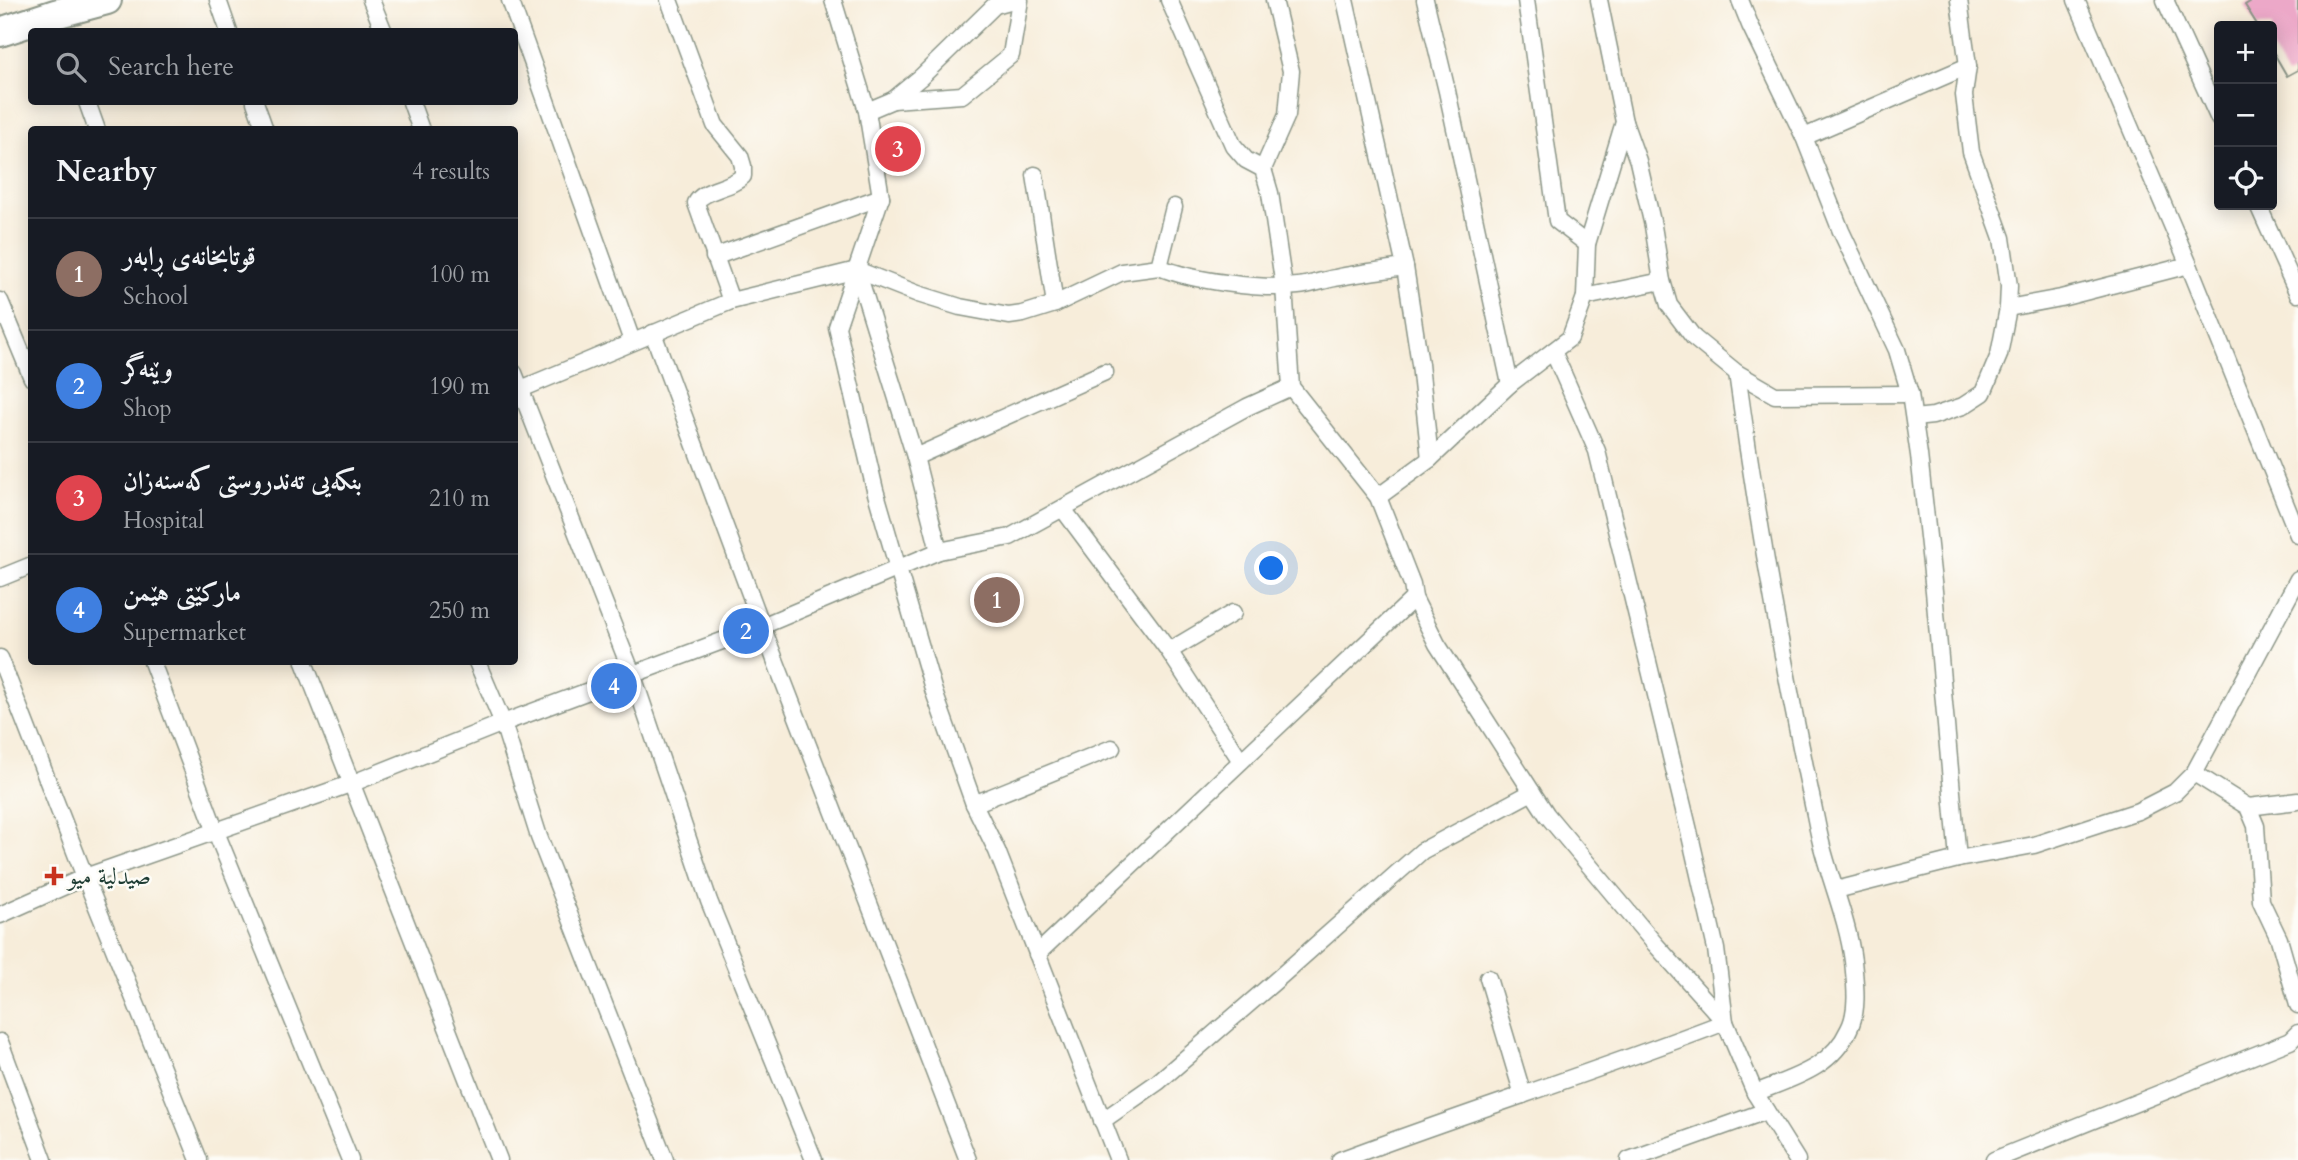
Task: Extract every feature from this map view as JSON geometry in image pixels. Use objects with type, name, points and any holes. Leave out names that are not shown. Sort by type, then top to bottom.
[{"type":"highway","points":[[0,32],[58,23],[107,0]]},
{"type":"street","points":[[218,0],[228,28]]},
{"type":"street","points":[[371,0],[382,28]]},
{"type":"street","points":[[510,0],[632,341]]},
{"type":"street","points":[[669,0],[715,125],[732,144],[743,166],[743,176],[736,183],[697,199],[696,203],[731,301]]},
{"type":"street","points":[[832,0],[867,111],[881,197],[837,327],[875,490],[934,692],[974,804],[997,851],[1118,1160]]},
{"type":"street","points":[[867,111],[893,100],[995,5],[1013,0]]},
{"type":"street","points":[[893,100],[962,95],[1011,55],[1020,0]]},
{"type":"street","points":[[1169,0],[1233,145],[1246,160],[1263,169]]},
{"type":"street","points":[[1274,0],[1291,71],[1287,115],[1263,169],[1270,193],[1284,287],[1291,387],[1378,497],[1412,584],[1414,598],[1437,644],[1546,815],[1725,1022]]},
{"type":"street","points":[[1345,0],[1405,267],[1420,364],[1430,459]]},
{"type":"street","points":[[1425,0],[1510,384]]},
{"type":"street","points":[[1526,0],[1557,221],[1587,244]]},
{"type":"street","points":[[1599,0],[1625,122],[1639,161],[1662,281],[1669,304],[1694,338],[1737,373],[1775,394],[1910,394]]},
{"type":"street","points":[[1740,0],[1804,137],[1841,231],[1897,350],[1910,394],[1934,591],[1958,859]]},
{"type":"street","points":[[1914,418],[1933,416],[1963,406],[1983,393],[1999,355],[2008,308],[2009,286],[2002,238],[1971,152],[1964,95],[1968,66],[1959,0]]},
{"type":"street","points":[[2076,0],[2189,265],[2298,535]]},
{"type":"street","points":[[2165,0],[2214,108]]},
{"type":"street","points":[[1804,137],[1968,66]]},
{"type":"street","points":[[88,105],[96,126]]},
{"type":"street","points":[[256,105],[264,126]]},
{"type":"street","points":[[412,105],[420,126]]},
{"type":"street","points":[[1378,497],[1430,459],[1510,384],[1570,338],[1585,297],[1587,244],[1625,122]]},
{"type":"street","points":[[1035,175],[1055,304]]},
{"type":"street","points":[[714,257],[881,197]]},
{"type":"street","points":[[1159,267],[1174,207]]},
{"type":"street","points":[[2260,210],[2298,294]]},
{"type":"street","points":[[2008,308],[2061,298],[2189,265]]},
{"type":"street","points":[[814,1160],[709,901],[633,676],[518,391],[731,301],[857,270],[918,294],[989,314],[1009,316],[1055,304],[1122,272],[1159,267],[1178,275],[1284,287],[1405,267]]},
{"type":"street","points":[[857,270],[915,457],[939,551]]},
{"type":"street","points":[[1585,297],[1662,281]]},
{"type":"street","points":[[0,301],[28,368]]},
{"type":"street","points":[[653,333],[762,626],[968,1160]]},
{"type":"street","points":[[1553,351],[1597,451],[1716,949],[1725,1022],[1755,1093],[1797,1160]]},
{"type":"street","points":[[915,457],[1105,372]]},
{"type":"street","points":[[1737,373],[1751,478],[1792,704],[1824,853],[1845,916],[1853,961],[1855,1002],[1850,1028],[1840,1044],[1819,1067],[1755,1093]]},
{"type":"street","points":[[0,915],[85,877],[353,783],[503,723],[762,626],[939,551],[1010,537],[1247,407],[1291,387]]},
{"type":"street","points":[[1063,509],[1169,651],[1241,761]]},
{"type":"street","points":[[0,578],[28,567]]},
{"type":"street","points":[[1836,890],[1958,859],[2034,845],[2138,811],[2175,792],[2193,773],[2298,579]]},
{"type":"street","points":[[1037,954],[1414,598]]},
{"type":"street","points":[[1169,651],[1233,613]]},
{"type":"street","points":[[0,658],[200,1160]]},
{"type":"street","points":[[153,665],[216,832],[349,1160]]},
{"type":"street","points":[[305,665],[499,1160]]},
{"type":"street","points":[[478,665],[503,723],[539,837],[665,1160]]},
{"type":"street","points":[[974,804],[1112,748]]},
{"type":"street","points":[[2193,773],[2248,807],[2256,826],[2262,901],[2279,939],[2298,1005]]},
{"type":"street","points":[[1102,1121],[1158,1082],[1422,850],[1532,792]]},
{"type":"street","points":[[2248,807],[2298,801]]},
{"type":"street","points":[[1488,978],[1523,1095]]},
{"type":"street","points":[[1340,1160],[1725,1022]]},
{"type":"street","points":[[1994,1160],[2290,1041],[2298,1033]]},
{"type":"street","points":[[0,1042],[44,1160]]},
{"type":"street","points":[[1629,1160],[1766,1111]]},
{"type":"building","points":[[2253,0],[2298,0],[2298,70],[2287,76],[2277,59],[2277,21],[2255,21],[2245,5]]},
{"type":"place","name":"بنکەیی تەندروستی کەسنەزان","points":[[898,149]]},
{"type":"place","name":"قوتابخانەی ڕابەر","points":[[997,600]]},
{"type":"place","name":"وێنەگر","points":[[746,631]]},
{"type":"place","name":"مارکێتی هێمن","points":[[614,686]]},
{"type":"place","name":"صيدلية ميو","points":[[54,876]]}]
